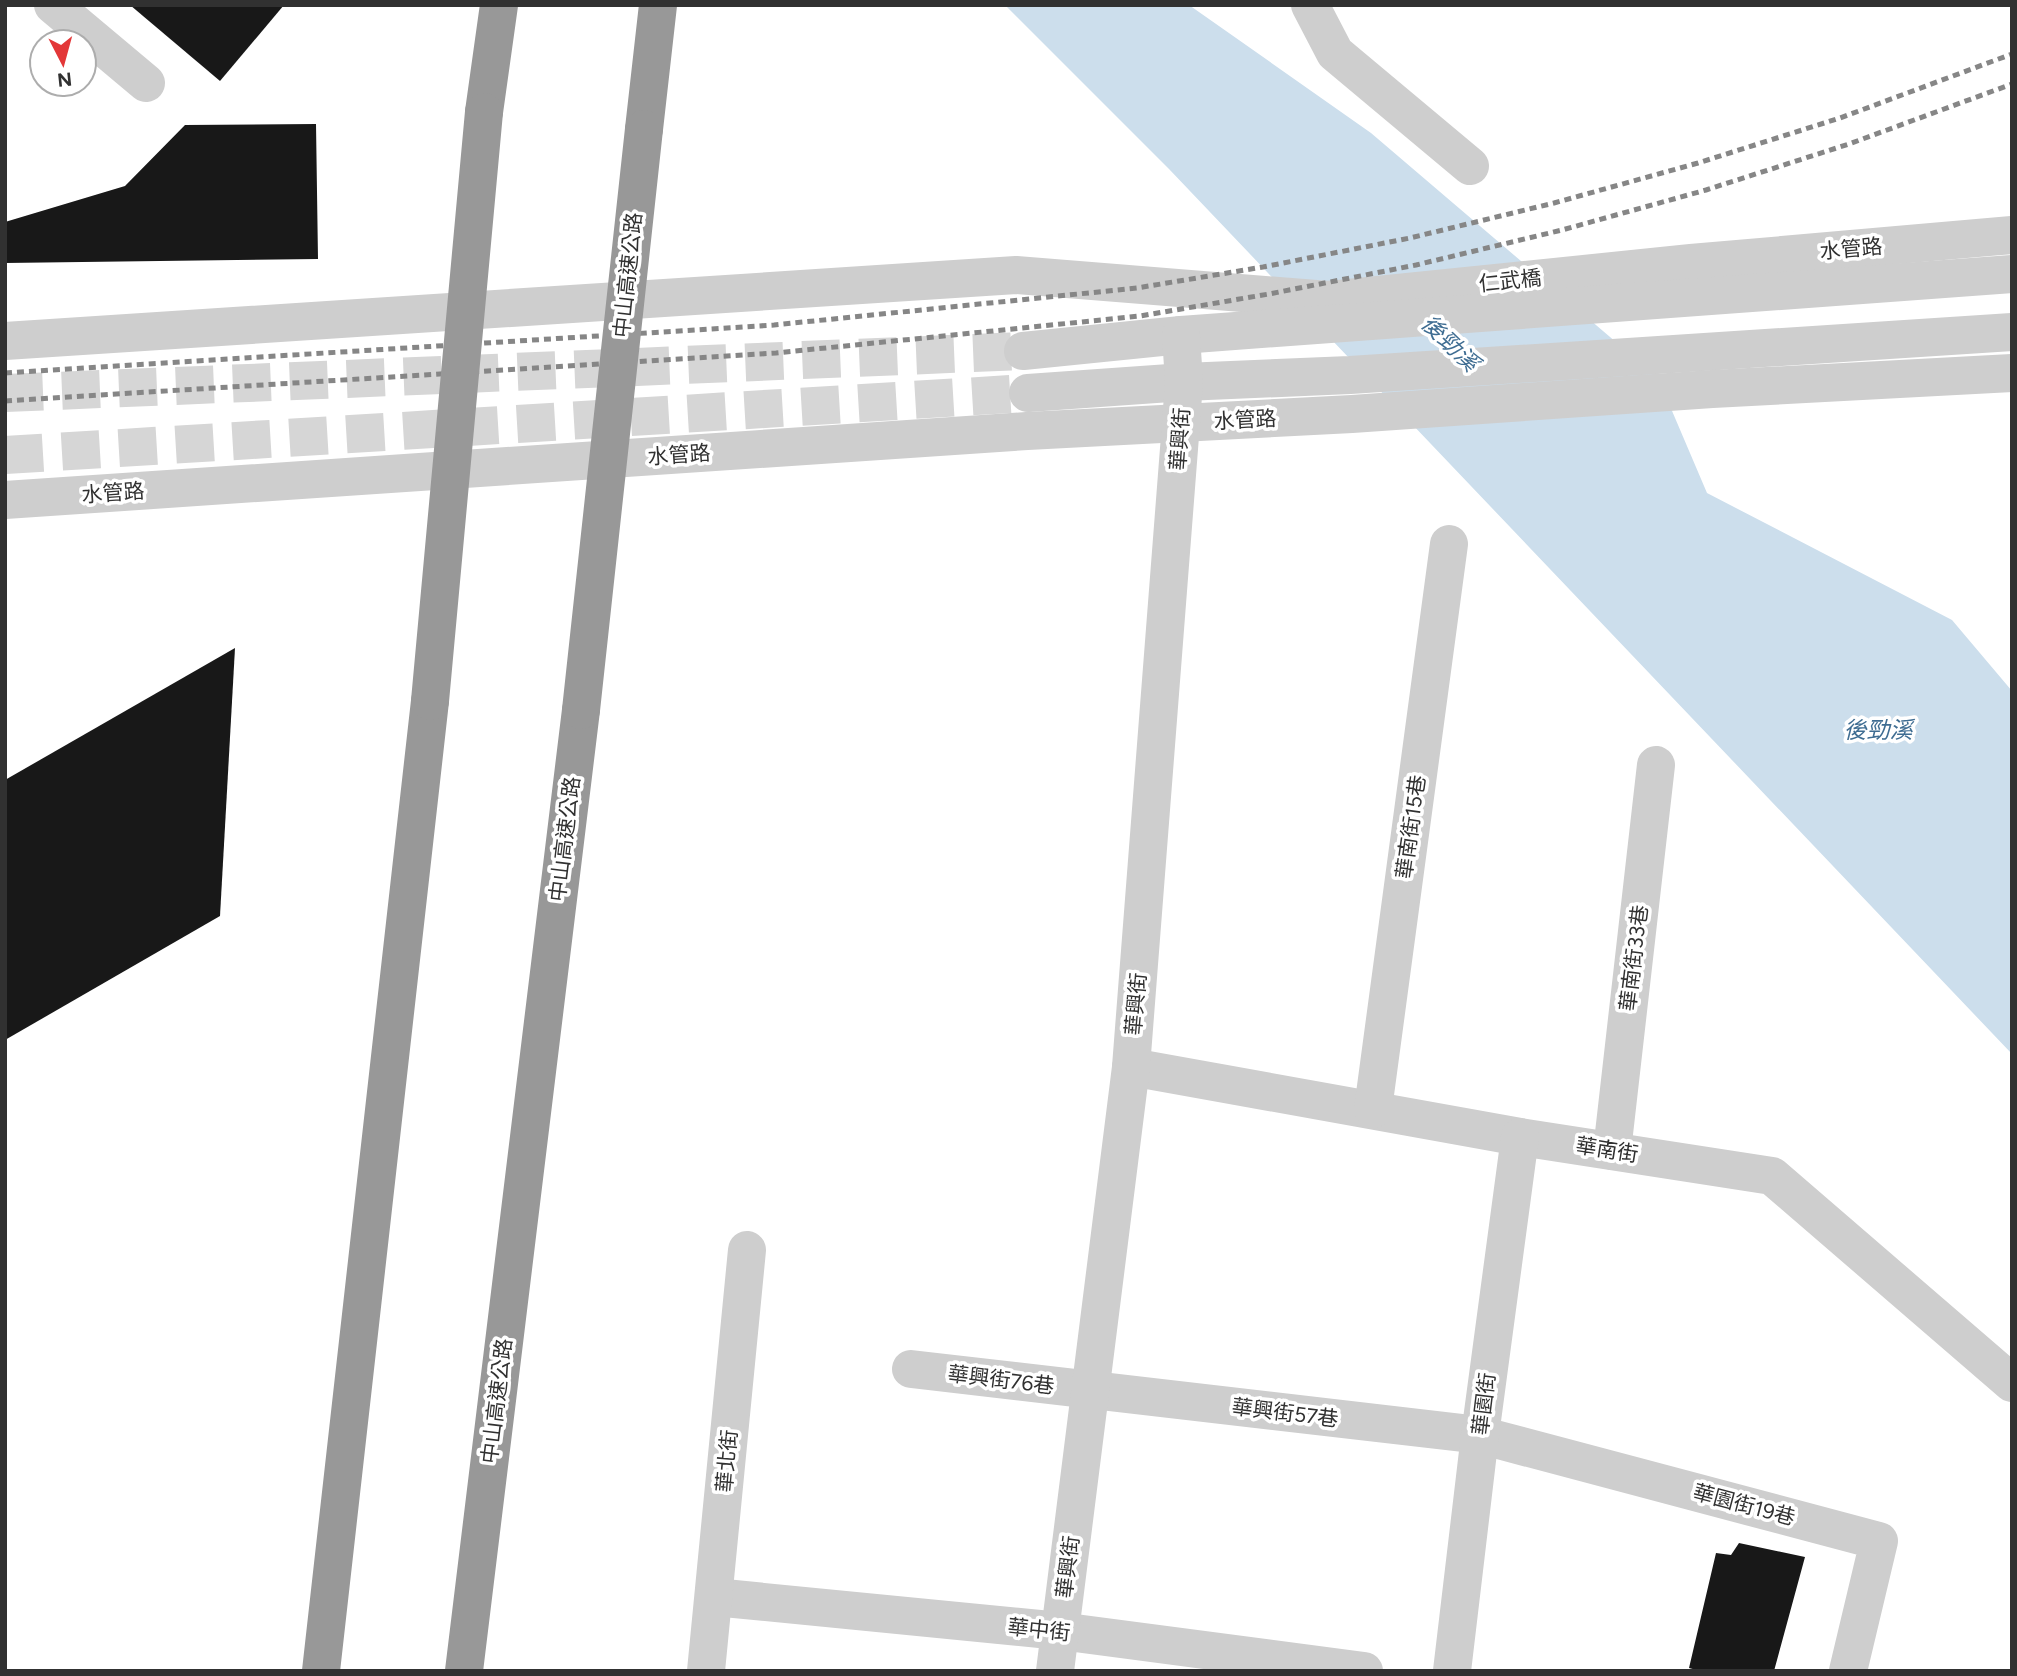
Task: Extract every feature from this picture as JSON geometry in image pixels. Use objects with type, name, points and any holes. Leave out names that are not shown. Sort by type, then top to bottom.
[{"type":"highway","points":[[321,1671],[430,701],[484,112],[499,5]]},
{"type":"highway","name":"中山高速公路","points":[[464,1671],[581,710],[658,5]]},
{"type":"street","points":[[53,5],[146,83]]},
{"type":"street","points":[[1310,5],[1335,53],[1470,166]]},
{"type":"street","name":"水管路","points":[[1695,280],[2012,235]]},
{"type":"street","name":"水管路","points":[[1695,280],[2012,274]]},
{"type":"street","points":[[5,341],[1016,275],[1336,312]]},
{"type":"street","name":"仁武橋","points":[[1336,312],[1695,280]]},
{"type":"street","points":[[1023,351],[1181,335],[1336,312]]},
{"type":"street","name":"水管路","points":[[1028,393],[2012,332]]},
{"type":"street","name":"華興街","points":[[1055,1671],[1131,1067],[1184,382],[1181,335]]},
{"type":"street","name":"水管路","points":[[5,500],[1013,432],[2012,373]]},
{"type":"street","name":"華南街15巷","points":[[1373,1110],[1449,544]]},
{"type":"street","name":"華南街33巷","points":[[1612,1151],[1656,765]]},
{"type":"street","name":"華南街","points":[[1131,1067],[1520,1137],[1772,1176],[2012,1383]]},
{"type":"street","name":"華園街","points":[[1452,1671],[1520,1137]]},
{"type":"street","name":"華北街","points":[[706,1671],[747,1251]]},
{"type":"street","name":"華興街76巷","points":[[911,1369],[1090,1391]]},
{"type":"street","name":"華興街57巷","points":[[1090,1391],[1480,1435]]},
{"type":"street","name":"華園街19巷","points":[[1480,1435],[1879,1541],[1848,1671]]},
{"type":"street","name":"華中街","points":[[714,1597],[1060,1631],[1364,1671]]},
{"type":"water","name":"後勁溪","points":[[1005,5],[1189,5],[1371,133],[1658,378],[1707,493],[1952,620],[2012,691],[2012,1054],[1169,169]]},
{"type":"building","points":[[130,5],[284,5],[220,81]]},
{"type":"building","points":[[316,124],[318,259],[5,263],[5,222],[125,186],[185,125]]},
{"type":"building","points":[[235,648],[220,916],[5,1040],[5,780]]},
{"type":"building","points":[[1739,1543],[1805,1557],[1774,1671],[1700,1671],[1689,1668],[1716,1553],[1731,1555]]},
{"type":"tunnel","points":[[5,393],[1023,351]]},
{"type":"tunnel","points":[[5,455],[1028,393]]},
{"type":"railway","points":[[5,373],[774,325],[1137,288],[1410,238],[1554,203],[1698,163],[1840,118],[2012,54]]},
{"type":"railway","points":[[5,401],[776,353],[1140,316],[1416,265],[1562,230],[1706,190],[1849,144],[2012,84]]}]
